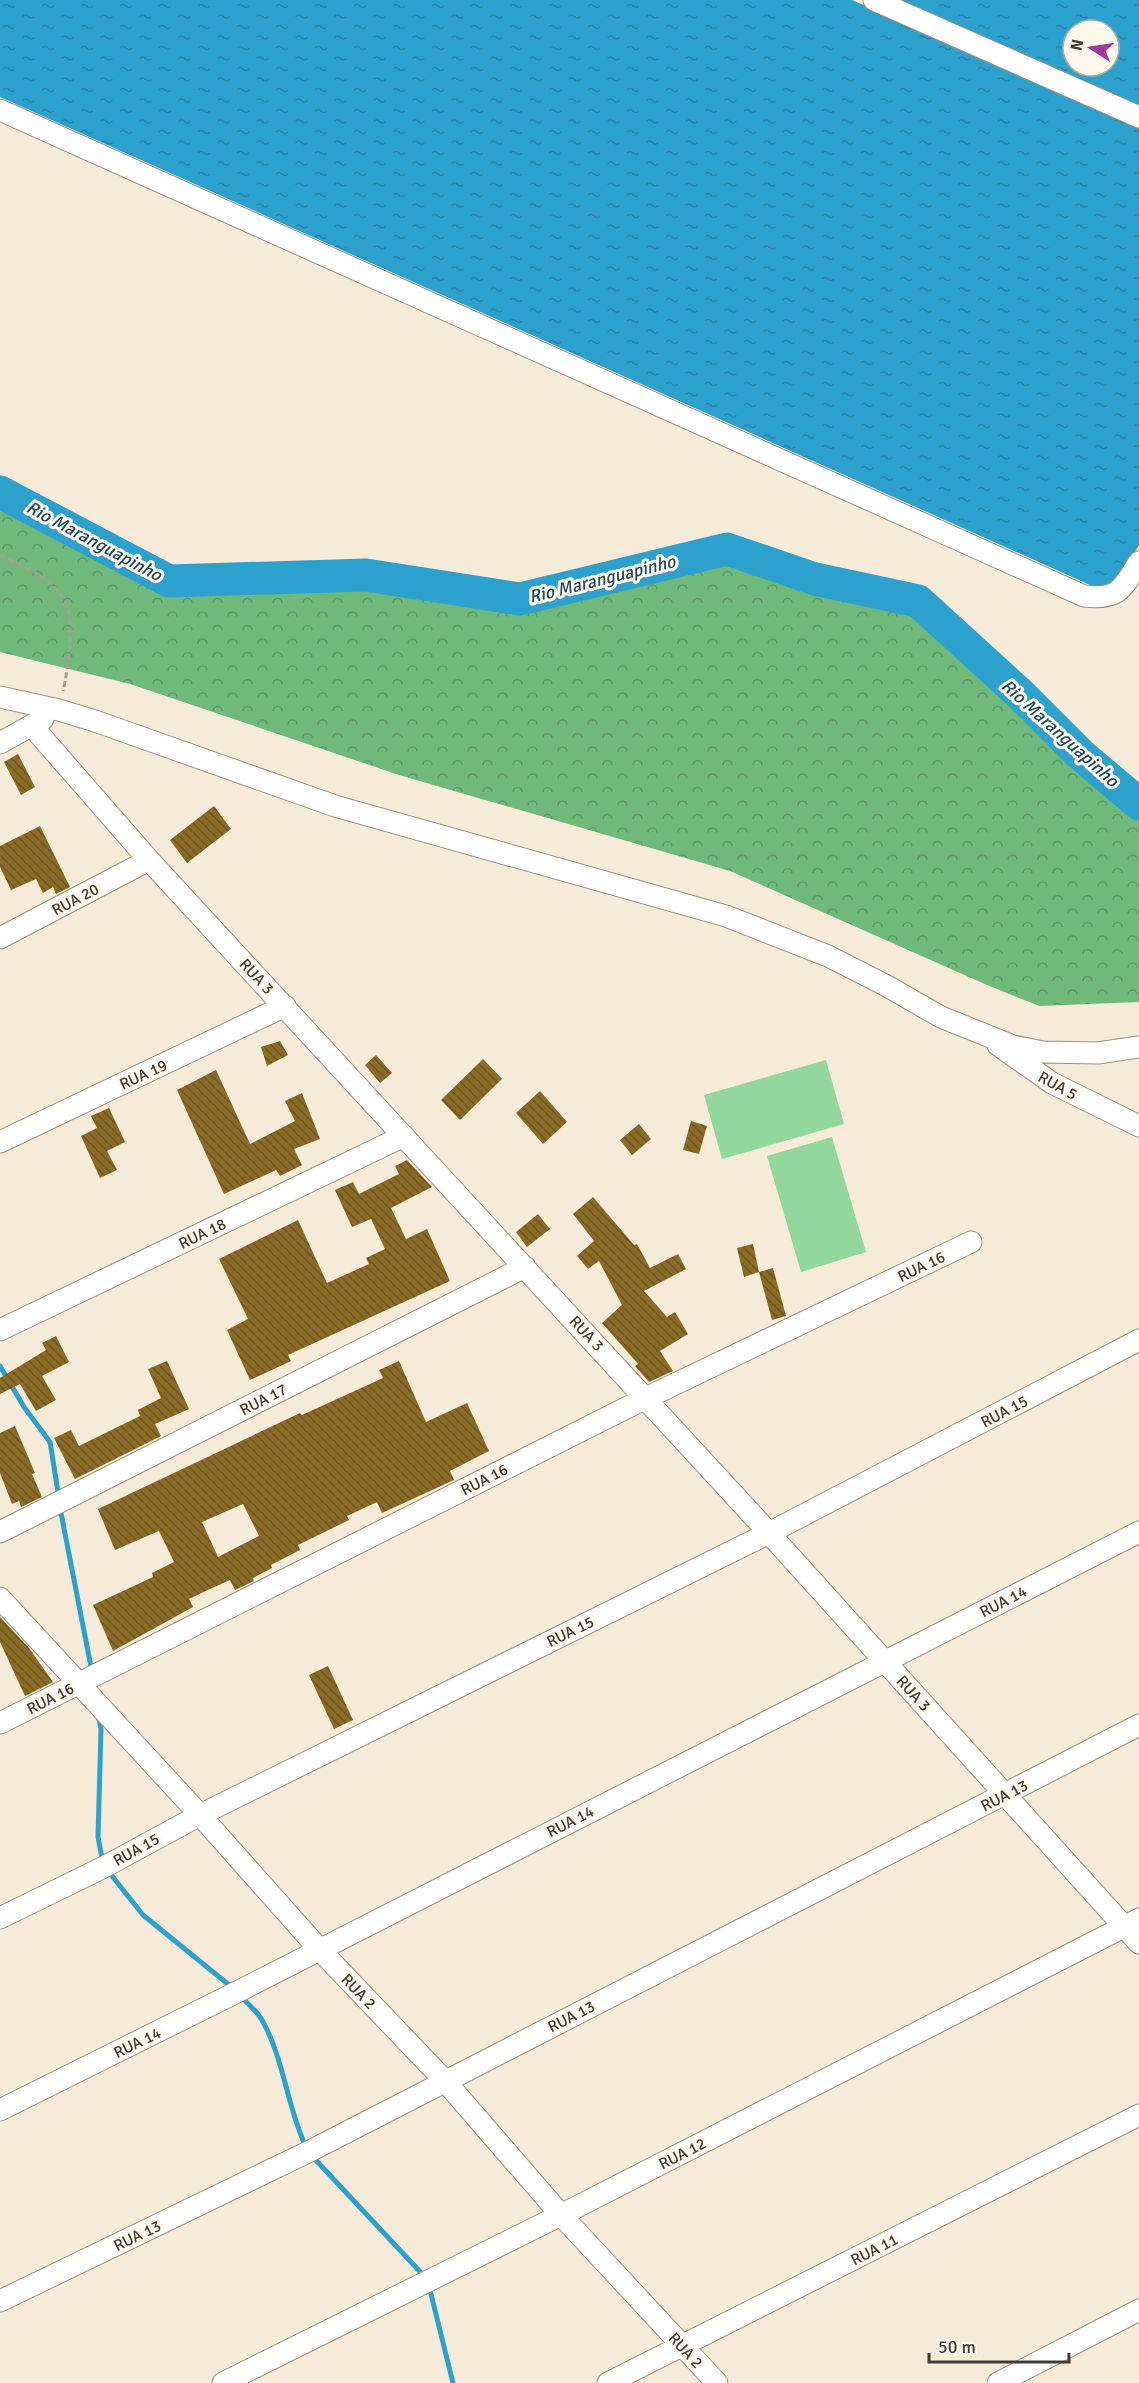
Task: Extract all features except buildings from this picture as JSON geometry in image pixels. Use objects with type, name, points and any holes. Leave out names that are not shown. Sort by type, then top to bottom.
[{"type":"street","points":[[874,0],[1139,117]]},
{"type":"street","points":[[0,110],[1084,596],[1104,598],[1118,592],[1139,562]]},
{"type":"street","points":[[0,697],[59,710],[335,806],[726,916],[828,956],[941,1017],[1013,1046],[1043,1052],[1098,1053],[1139,1047]]},
{"type":"street","points":[[0,742],[59,710]]},
{"type":"street","name":"RUA 3","points":[[32,726],[149,860],[770,1533],[1005,1795],[1132,1923],[1139,1943]]},
{"type":"street","name":"RUA 20","points":[[0,938],[149,860]]},
{"type":"street","name":"RUA 19","points":[[0,1142],[285,1006]]},
{"type":"street","name":"RUA 5","points":[[983,1034],[1019,1062],[1052,1083],[1139,1126]]},
{"type":"street","name":"RUA 18","points":[[0,1330],[404,1136]]},
{"type":"street","name":"RUA 16","points":[[0,1723],[646,1398],[971,1242]]},
{"type":"street","name":"RUA 17","points":[[0,1532],[525,1267]]},
{"type":"street","name":"RUA 15","points":[[0,1918],[104,1867],[200,1815],[770,1533],[1139,1340]]},
{"type":"street","name":"RUA 14","points":[[0,2110],[1139,1532]]},
{"type":"street","name":"RUA 2","points":[[0,1598],[200,1815],[319,1949],[445,2081],[561,2215],[717,2383]]},
{"type":"street","name":"RUA 13","points":[[0,2301],[308,2152],[1139,1725]]},
{"type":"street","name":"RUA 12","points":[[223,2383],[561,2215],[1132,1923]]},
{"type":"street","name":"RUA 11","points":[[608,2383],[1139,2115]]},
{"type":"street","points":[[998,2383],[1139,2310]]},
{"type":"path","points":[[0,555],[35,573],[55,587],[66,600],[69,641],[66,679],[59,710]]},
{"type":"green space","points":[[0,492],[169,581],[366,575],[520,599],[727,549],[815,579],[918,601],[1019,693],[1080,754],[1139,804],[1139,1002],[1039,1006],[730,871],[399,775],[130,684],[0,652]]},
{"type":"green space","points":[[826,1060],[844,1124],[722,1159],[704,1095]]},
{"type":"green space","points":[[832,1137],[866,1252],[801,1272],[767,1156]]},
{"type":"water","points":[[0,0],[852,0],[1139,126],[1139,545],[1119,578],[1108,589],[1090,585],[0,97]]},
{"type":"water","points":[[899,0],[1139,0],[1139,107],[1074,78],[1121,78],[1121,18],[1061,18],[1061,72]]},
{"type":"waterway","name":"Rio Maranguapinho","points":[[0,492],[169,581],[366,575],[520,599],[727,549],[815,579],[918,601],[1019,693],[1080,754],[1139,804]]},
{"type":"waterway","points":[[0,1366],[24,1407],[50,1442],[59,1498]]},
{"type":"waterway","points":[[60,1508],[92,1672]]},
{"type":"waterway","points":[[98,1714],[101,1729],[98,1837],[103,1863]]},
{"type":"waterway","points":[[108,1871],[143,1915],[234,1989]]},
{"type":"waterway","points":[[240,1996],[255,2010],[269,2035],[306,2147]]},
{"type":"waterway","points":[[311,2155],[425,2277]]},
{"type":"waterway","points":[[429,2286],[453,2383]]}]
